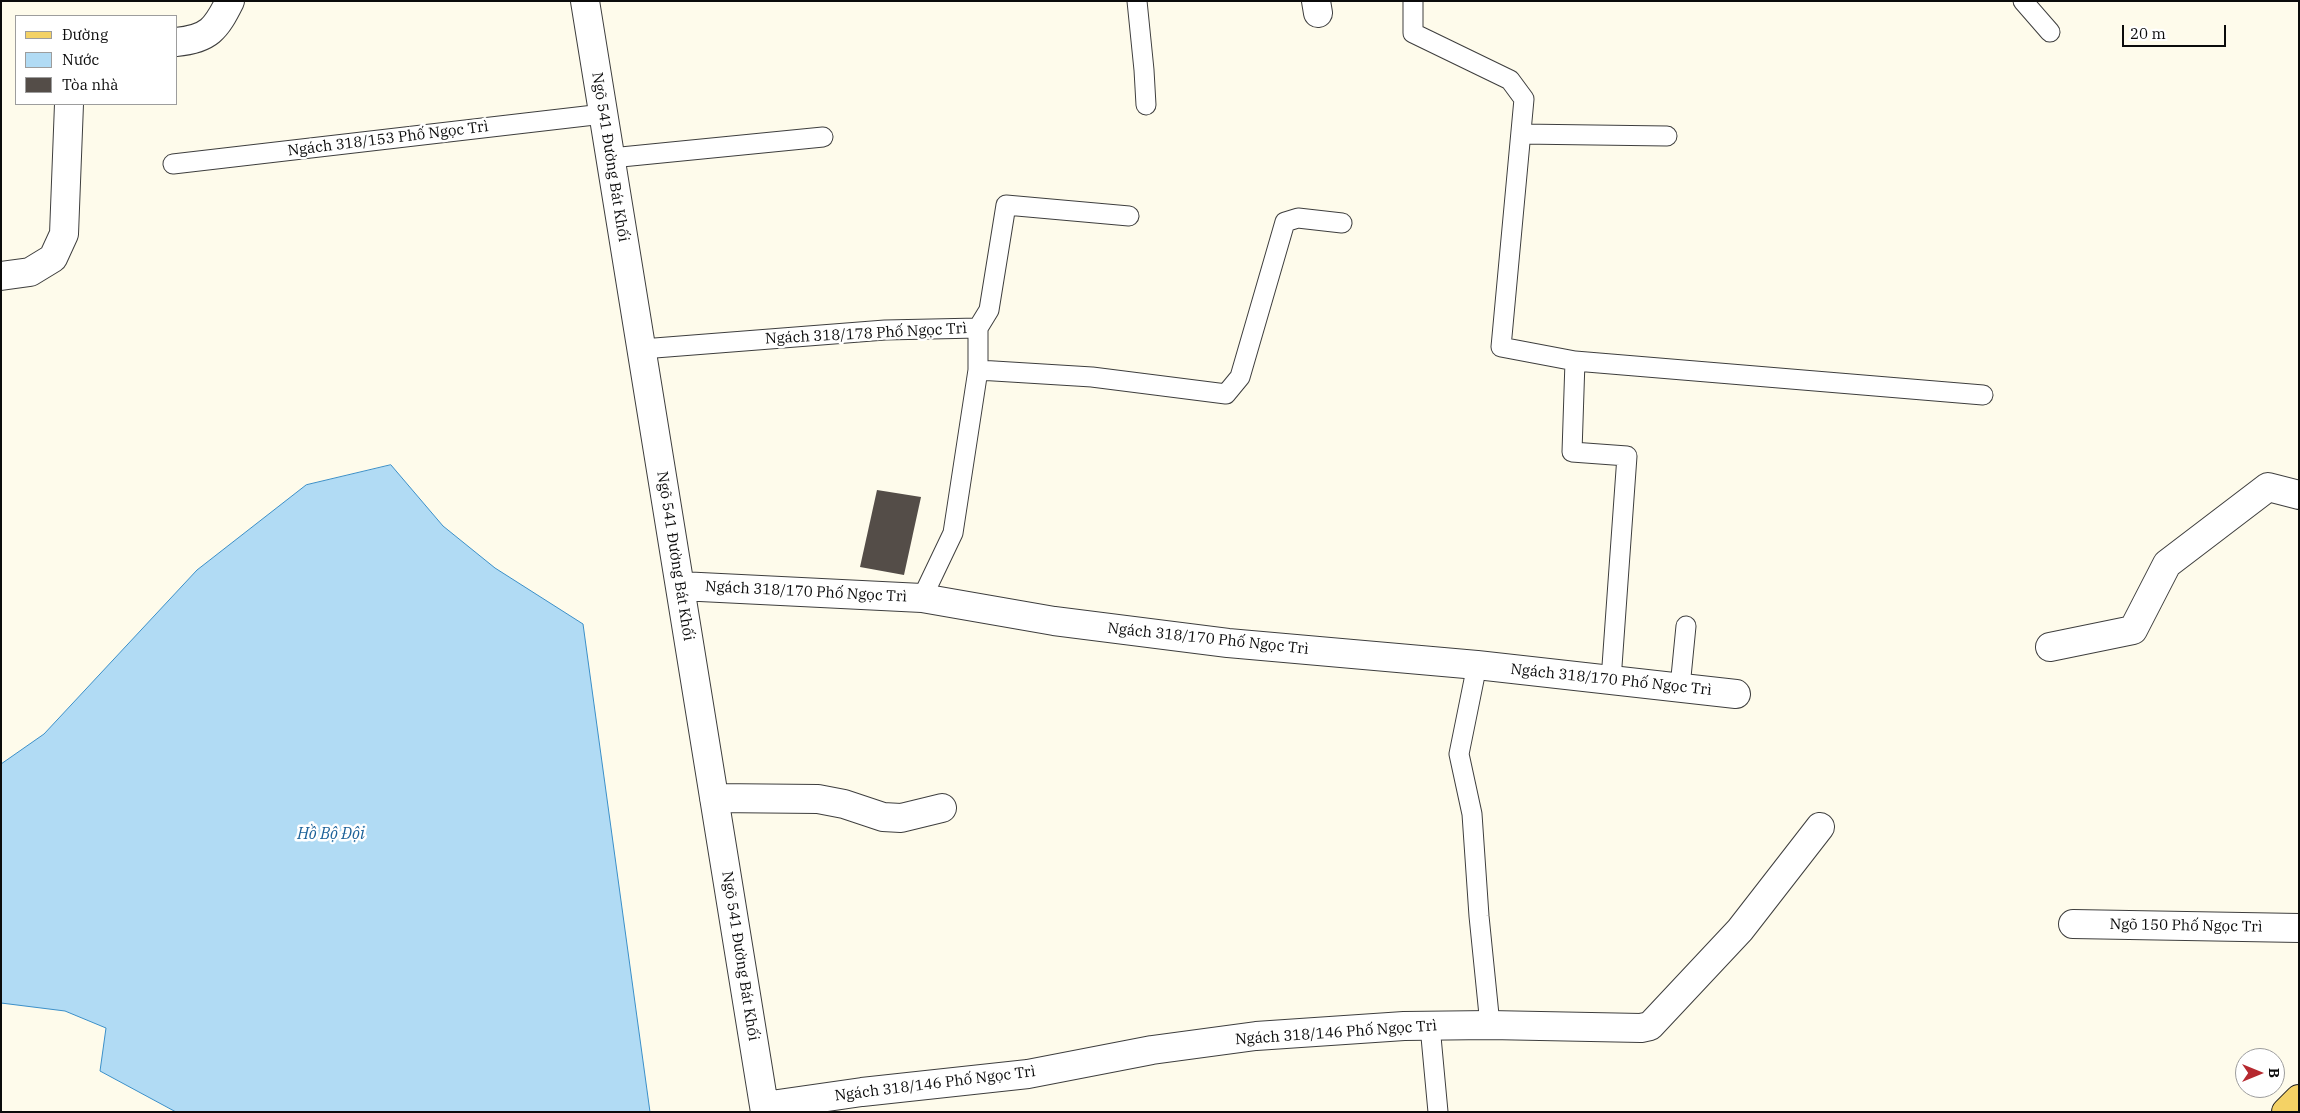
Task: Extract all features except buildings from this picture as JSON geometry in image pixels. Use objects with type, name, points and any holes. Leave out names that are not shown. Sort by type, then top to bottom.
[{"type":"main road","points":[[2286,1112],[2299,1099]]},
{"type":"street","points":[[178,42],[192,41],[211,32],[230,1]]},
{"type":"street","name":"Ngõ 541 Đường Bát Khối","points":[[585,1],[764,1109]]},
{"type":"street","points":[[1,276],[30,272],[53,258],[64,234],[69,105]]},
{"type":"street","points":[[2050,647],[2133,630],[2168,564],[2268,487],[2299,495]]},
{"type":"street","name":"Ngách 318/170 Phố Ngọc Trì","points":[[680,586],[922,598],[1054,621],[1228,643],[1477,665],[1736,694]]},
{"type":"street","points":[[714,798],[818,799],[844,804],[883,817],[901,818],[942,808]]},
{"type":"street","name":"Ngách 318/146 Phố Ngọc Trì","points":[[764,1109],[862,1092],[1028,1074],[1152,1050],[1256,1036],[1430,1026],[1490,1025],[1641,1028],[1650,1026],[1740,930],[1820,827]]},
{"type":"street","name":"Ngõ 150 Phố Ngọc Trì","points":[[2073,924],[2299,928]]},
{"type":"lane","points":[[1136,1],[1146,105]]},
{"type":"lane","points":[[1413,1],[1413,33],[1510,80],[1524,99],[1501,347],[1575,361],[1983,395]]},
{"type":"lane","points":[[2023,1],[2050,32]]},
{"type":"lane","name":"Ngách 318/153 Phố Ngọc Trì","points":[[173,164],[603,114]]},
{"type":"lane","points":[[1521,134],[1668,136]]},
{"type":"lane","points":[[611,158],[823,137]]},
{"type":"lane","points":[[978,328],[988,310],[1006,205],[1129,216]]},
{"type":"lane","points":[[978,370],[1092,378],[1226,394],[1240,377],[1285,222],[1298,218],[1342,223]]},
{"type":"lane","name":"Ngách 318/178 Phố Ngọc Trì","points":[[642,349],[885,330],[978,328],[978,370],[953,533],[922,598]]},
{"type":"lane","points":[[1575,361],[1572,452],[1627,456],[1612,680]]},
{"type":"lane","points":[[1680,687],[1686,626]]},
{"type":"lane","points":[[1477,665],[1459,754],[1472,814],[1479,916],[1490,1025]]},
{"type":"lane","points":[[1430,1026],[1438,1112]]},
{"type":"water","name":"Hồ Bộ Đội","points":[[391,465],[443,526],[495,568],[583,624],[650,1112],[176,1112],[100,1071],[106,1028],[65,1011],[1,1003],[1,764],[44,734],[197,570],[306,485]]}]
